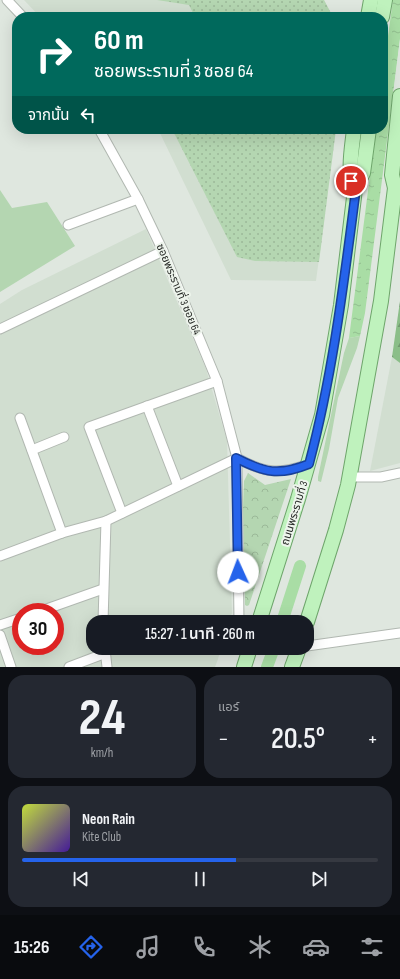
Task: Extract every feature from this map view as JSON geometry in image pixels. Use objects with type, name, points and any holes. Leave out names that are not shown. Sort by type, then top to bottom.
[{"type":"main road","points":[[369,12],[371,0]]},
{"type":"main road","points":[[383,12],[384,0]]},
{"type":"main road","points":[[309,615],[336,530],[350,477],[398,186],[392,175],[400,96]]},
{"type":"main road","name":"ถนนพระรามที่ 3","points":[[353,134],[350,168],[351,181],[356,189]]},
{"type":"main road","name":"ถนนพระรามที่ 3","points":[[260,615],[309,464],[322,415],[341,305],[356,189],[363,173],[368,134]]},
{"type":"main road","points":[[244,667],[248,655]]},
{"type":"main road","points":[[292,667],[296,655]]},
{"type":"street","points":[[8,0],[19,12]]},
{"type":"street","name":"ซอยพระรามที่ 3 ซอย 64","points":[[102,134],[138,199],[163,251],[217,381],[236,458],[240,615]]},
{"type":"street","points":[[68,225],[138,199]]},
{"type":"street","points":[[0,329],[163,251]]},
{"type":"street","points":[[122,513],[89,428],[217,381]]},
{"type":"street","points":[[147,406],[178,486]]},
{"type":"street","points":[[20,418],[62,533]]},
{"type":"street","points":[[32,450],[64,437]]},
{"type":"street","points":[[0,556],[62,533],[106,521],[236,458],[255,468],[273,471],[290,471],[309,464]]},
{"type":"street","points":[[350,477],[381,477],[400,473]]},
{"type":"street","points":[[103,615],[102,590],[106,521]]},
{"type":"street","points":[[64,603],[102,590]]},
{"type":"street","points":[[0,625],[12,621]]},
{"type":"street","points":[[314,645],[400,633]]},
{"type":"street","points":[[0,635],[2,647],[11,667]]},
{"type":"street","points":[[69,667],[97,655]]},
{"type":"street","points":[[106,655],[107,667]]},
{"type":"shaded area","points":[[24,0],[324,0],[330,12],[35,12]]},
{"type":"shaded area","points":[[160,134],[335,134],[316,281],[231,280]]},
{"type":"shaded area","points":[[146,229],[206,369],[227,441],[232,613],[231,615],[86,615],[86,655],[219,655],[215,667],[0,667],[0,304],[22,290]]},
{"type":"shaded area","points":[[392,357],[400,363],[400,463],[370,471]]},
{"type":"green space","points":[[157,0],[324,0],[330,12],[192,12],[189,5]]},
{"type":"green space","points":[[175,134],[335,134],[319,262],[255,261],[237,257]]},
{"type":"green space","points":[[0,190],[12,208],[47,202],[75,246],[0,292]]},
{"type":"green space","points":[[400,301],[400,363],[392,357]]},
{"type":"green space","points":[[360,336],[338,398],[329,449],[321,482],[318,481],[318,477],[344,353],[349,338]]},
{"type":"green space","points":[[248,473],[265,485],[291,479],[249,605],[247,606],[245,605],[243,508],[244,481]]},
{"type":"water","points":[[393,0],[400,0],[400,39],[388,133],[388,36]]},
{"type":"water","points":[[375,134],[388,134],[365,313],[360,336],[349,338]]},
{"type":"pier","points":[[391,0],[392,0],[388,32]]},
{"type":"pier","points":[[400,39],[400,55],[395,96],[393,96]]},
{"type":"waterway","points":[[284,615],[300,566]]},
{"type":"waterway","points":[[267,667],[271,655]]},
{"type":"route","points":[[238,572],[236,458],[255,468],[273,471],[290,471],[309,464],[322,415],[341,305],[356,189],[351,181]]}]
